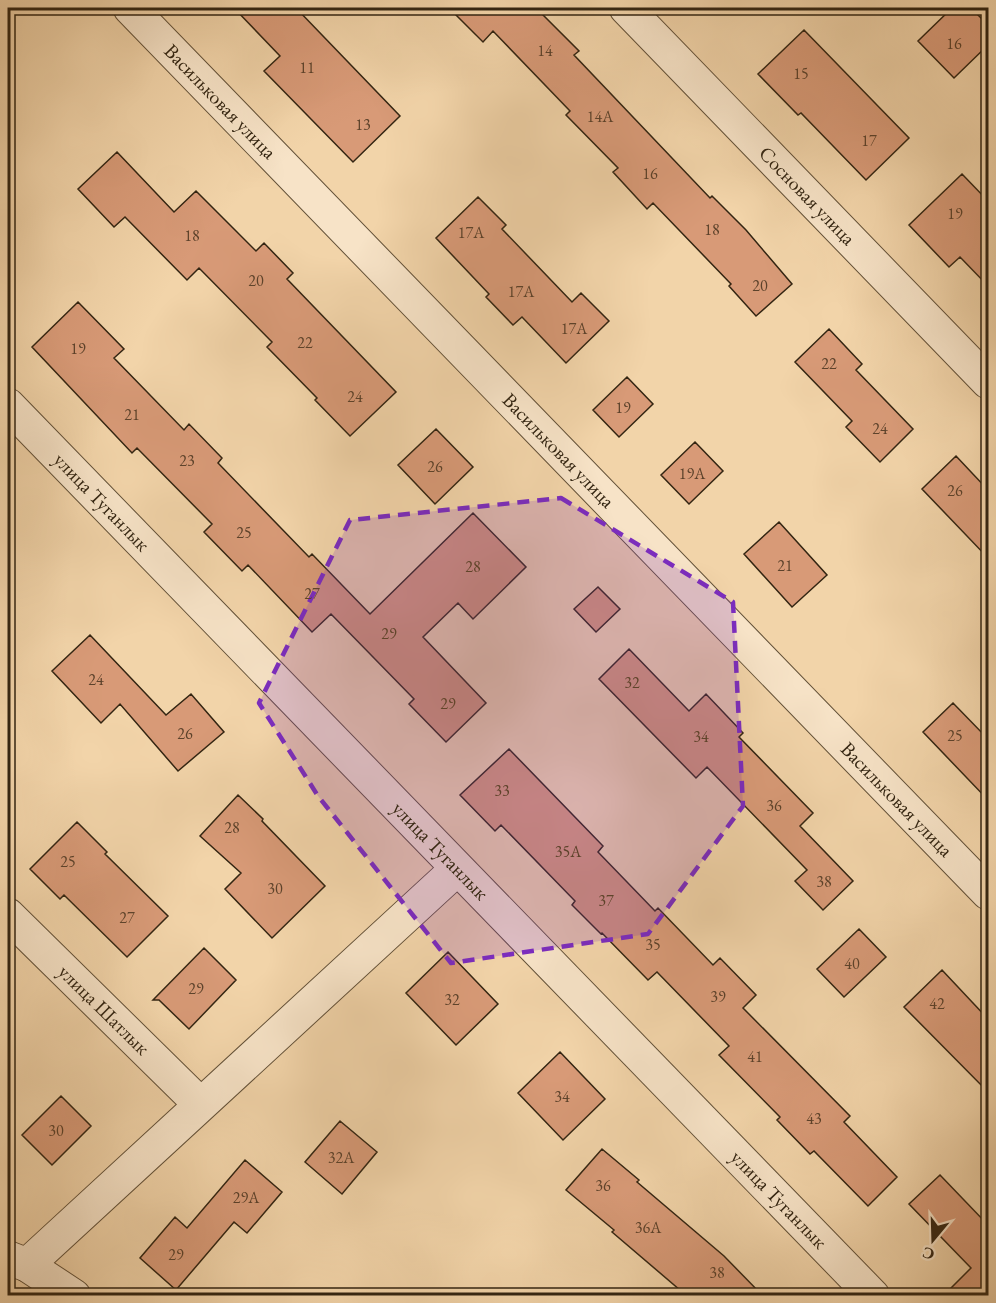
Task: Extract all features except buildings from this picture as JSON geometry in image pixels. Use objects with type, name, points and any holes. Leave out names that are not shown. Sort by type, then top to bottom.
[{"type":"street","name":"Васильковая улица","points":[[130,8],[988,893]]},
{"type":"street","name":"Сосновая улица","points":[[626,8],[988,382]]},
{"type":"street","name":"улица Туганлык","points":[[8,405],[873,1296]]},
{"type":"street","points":[[74,1296],[17,1261],[200,1104],[457,869]]},
{"type":"street","name":"улица Шатлык","points":[[8,915],[200,1104]]},
{"type":"highlighted area","points":[[561,498],[733,602],[743,806],[648,934],[451,963],[318,796],[259,703],[350,520]]}]
